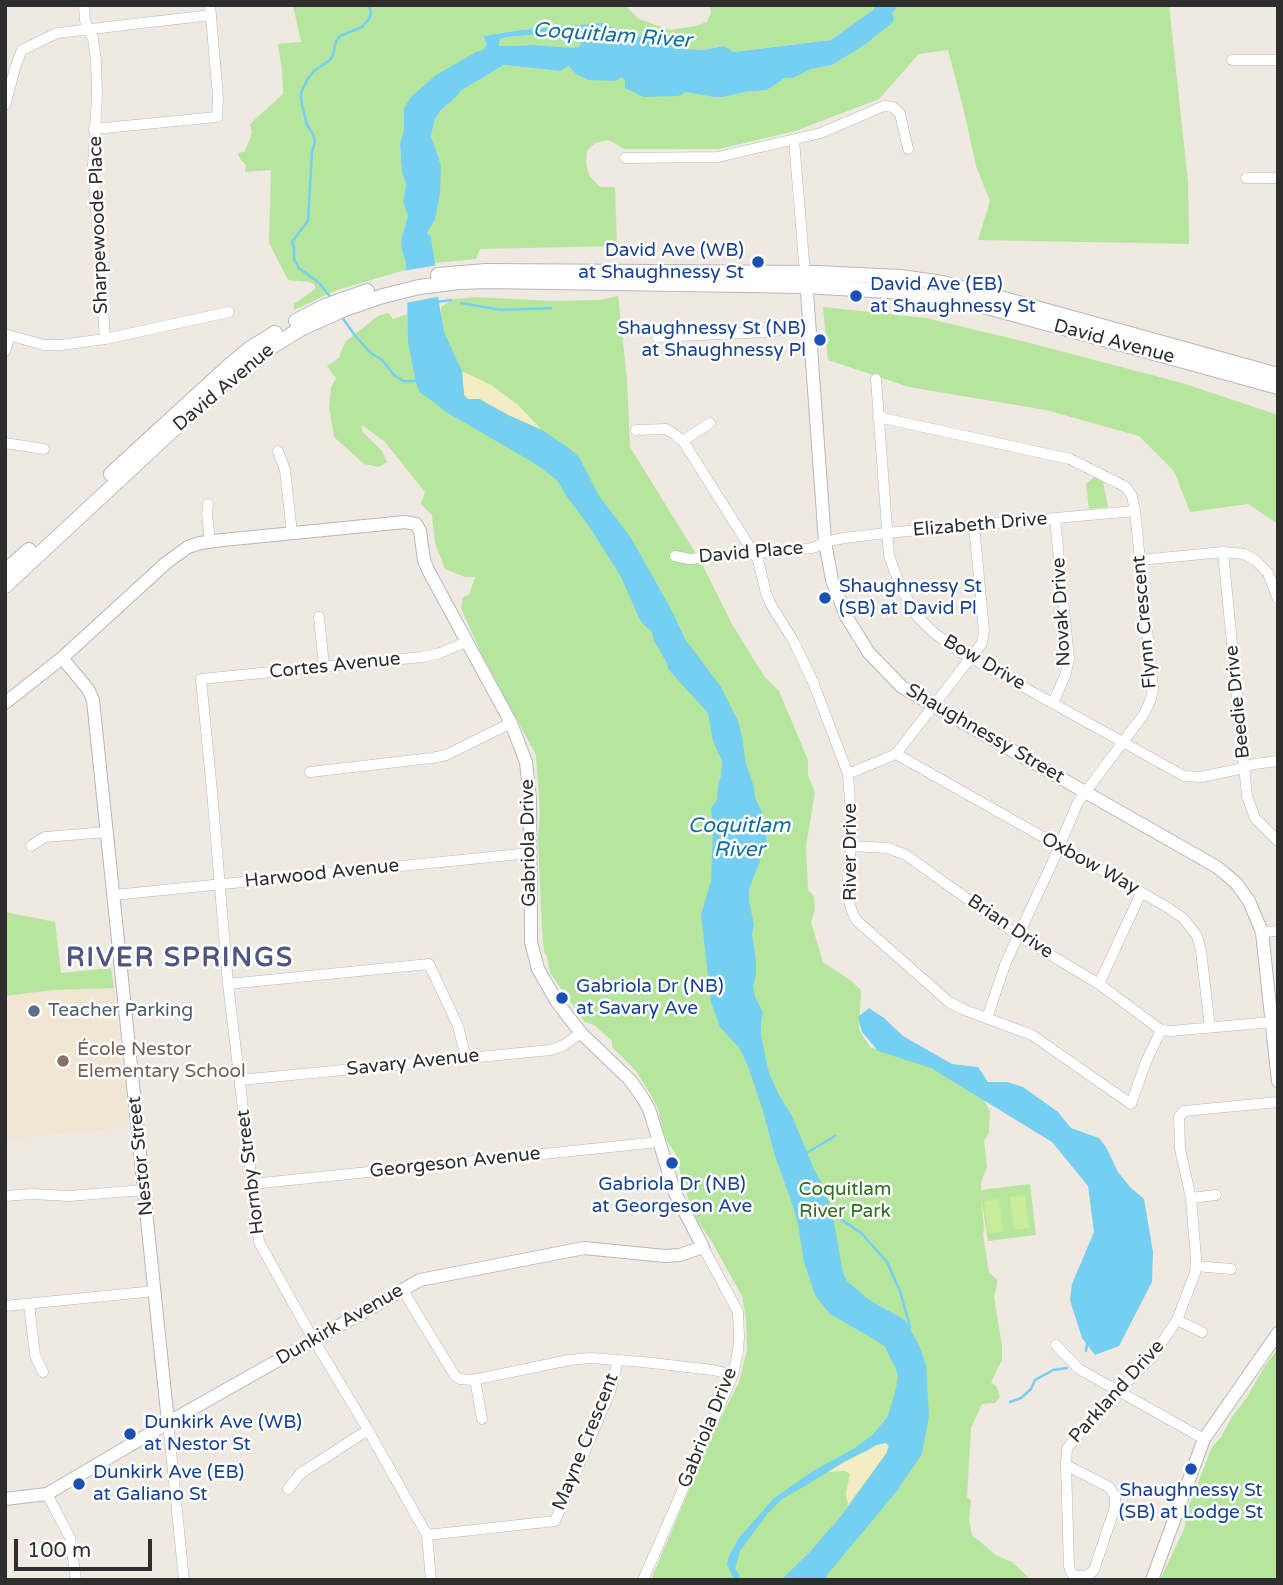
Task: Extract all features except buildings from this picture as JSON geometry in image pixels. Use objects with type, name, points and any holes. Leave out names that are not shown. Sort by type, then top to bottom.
[{"type":"main road","name":"David Avenue","points":[[5,571],[230,365],[270,336],[383,296],[487,276],[806,280],[901,277],[942,283],[1278,375]]},
{"type":"main road","name":"David Avenue","points":[[806,280],[980,305],[1278,387]]},
{"type":"main road","name":"David Avenue","points":[[5,586],[216,390],[300,324]]},
{"type":"street","name":"Sharpewoode Place","points":[[83,5],[88,30],[93,38],[96,61],[93,165],[105,339]]},
{"type":"street","points":[[5,105],[22,50],[57,33],[211,10],[218,97],[217,117],[94,129]]},
{"type":"street","points":[[1232,60],[1278,60]]},
{"type":"street","points":[[625,159],[718,157],[832,130],[879,107],[889,106],[902,118],[908,149]]},
{"type":"street","name":"Shaughnessy Street","points":[[794,140],[825,542],[832,580],[846,616],[869,653],[902,687],[1217,867],[1236,883],[1249,901],[1262,932],[1278,1080]]},
{"type":"street","points":[[1246,178],[1278,178]]},
{"type":"street","points":[[5,351],[8,335],[44,345],[61,345],[105,339],[229,312]]},
{"type":"street","points":[[657,337],[766,332],[810,326]]},
{"type":"street","name":"Bow Drive","points":[[876,379],[889,556],[901,588],[917,616],[934,633],[971,658],[1173,771],[1189,777],[1201,777],[1278,761]]},
{"type":"street","name":"Flynn Crescent","points":[[878,417],[1070,459],[1126,487],[1132,496],[1135,511],[1152,694],[1144,714],[1078,802],[1006,962],[988,1018]]},
{"type":"street","points":[[636,430],[666,429],[683,441],[710,423]]},
{"type":"street","name":"River Drive","points":[[683,441],[754,553],[770,603],[803,661],[848,774],[852,832],[847,891],[856,920],[943,998],[962,1009],[1032,1035],[1131,1104],[1161,1030]]},
{"type":"street","points":[[5,443],[44,449]]},
{"type":"street","points":[[278,451],[285,470],[292,533]]},
{"type":"street","points":[[208,503],[210,541]]},
{"type":"street","name":"Elizabeth Drive","points":[[825,542],[886,533],[1135,511]]},
{"type":"street","name":"Novak Drive","points":[[1053,702],[1065,676],[1069,659],[1055,519]]},
{"type":"street","name":"Gabriola Drive","points":[[5,703],[62,658],[173,556],[188,547],[210,541],[405,522],[416,524],[420,531],[426,565],[511,723],[524,755],[529,777],[531,943],[534,958],[544,982],[557,1002],[581,1033],[635,1087],[649,1109],[675,1193],[737,1312],[739,1337],[733,1375],[643,1580]]},
{"type":"street","points":[[848,774],[896,754],[982,643],[984,631],[975,525]]},
{"type":"street","name":"David Place","points":[[675,556],[690,559],[813,548],[825,542]]},
{"type":"street","points":[[1140,560],[1223,552],[1244,554],[1260,563],[1268,573],[1278,599]]},
{"type":"street","name":"Beedie Drive","points":[[1223,552],[1247,796],[1253,813],[1278,841]]},
{"type":"street","points":[[319,617],[324,667]]},
{"type":"street","name":"Cortes Avenue","points":[[201,679],[422,657],[466,642]]},
{"type":"street","name":"Nestor Street","points":[[62,658],[89,689],[93,700],[184,1580]]},
{"type":"street","name":"Hornby Street","points":[[201,679],[228,984],[259,1242],[427,1535],[431,1580]]},
{"type":"street","points":[[310,772],[446,755],[511,723]]},
{"type":"street","name":"Oxbow Way","points":[[896,754],[1176,912],[1197,936],[1203,958],[1210,1027]]},
{"type":"street","points":[[31,846],[45,837],[107,832]]},
{"type":"street","name":"Brian Drive","points":[[851,846],[888,848],[906,855],[1019,936],[1099,984],[1161,1030]]},
{"type":"street","name":"Harwood Avenue","points":[[114,895],[530,853]]},
{"type":"street","points":[[1099,984],[1141,893]]},
{"type":"street","points":[[1262,932],[1278,931]]},
{"type":"street","points":[[228,984],[429,964],[458,1026],[466,1058]]},
{"type":"street","points":[[1161,1030],[1272,1022]]},
{"type":"street","name":"Savary Avenue","points":[[240,1080],[551,1050],[581,1033]]},
{"type":"street","name":"Parkland Drive","points":[[1066,1465],[1109,1487],[1114,1493],[1115,1507],[1094,1570],[1085,1576],[1074,1576],[1069,1566],[1066,1465],[1068,1445],[1152,1357],[1177,1320],[1195,1273],[1191,1198],[1180,1149],[1178,1123],[1181,1114],[1184,1111],[1278,1102]]},
{"type":"street","name":"Georgeson Avenue","points":[[252,1184],[659,1142]]},
{"type":"street","points":[[5,1196],[69,1196],[144,1190]]},
{"type":"street","points":[[1191,1198],[1216,1195]]},
{"type":"street","name":"Dunkirk Avenue","points":[[5,1499],[47,1494],[168,1422],[420,1280],[584,1248],[665,1256],[680,1255],[703,1247]]},
{"type":"street","points":[[1196,1266],[1231,1269]]},
{"type":"street","points":[[402,1289],[455,1376],[465,1380],[591,1358],[713,1370],[733,1375]]},
{"type":"street","points":[[5,1306],[155,1291]]},
{"type":"street","points":[[29,1304],[34,1355],[43,1372]]},
{"type":"street","points":[[1177,1320],[1202,1332]]},
{"type":"street","points":[[1152,1580],[1204,1439],[1278,1333]]},
{"type":"street","points":[[1056,1345],[1079,1369],[1204,1439]]},
{"type":"street","name":"Mayne Crescent","points":[[427,1535],[555,1521],[610,1392],[618,1360]]},
{"type":"street","points":[[475,1379],[482,1419]]},
{"type":"street","points":[[288,1489],[301,1473],[368,1430]]},
{"type":"street","points":[[47,1494],[70,1538],[76,1580]]},
{"type":"shaded area","name":"École Nestor Elementary School","points":[[114,988],[129,1127],[5,1139],[5,996],[53,990]]},
{"type":"green space","points":[[293,5],[625,5],[639,19],[670,30],[707,22],[711,13],[710,5],[876,5],[873,10],[831,40],[732,52],[724,46],[704,50],[686,49],[630,35],[602,24],[521,30],[483,36],[487,44],[483,50],[404,108],[404,129],[400,145],[402,173],[406,185],[403,202],[408,216],[401,246],[405,270],[337,290],[294,310],[294,304],[315,289],[315,285],[288,280],[269,243],[271,170],[245,172],[246,165],[238,153],[244,152],[249,141],[252,132],[250,124],[283,94],[278,44],[301,42]]},
{"type":"green space","points":[[899,5],[1169,5],[1188,182],[1189,244],[978,240],[990,201],[976,166],[948,50],[919,54],[879,99],[795,131],[719,149],[624,149],[609,140],[595,143],[587,151],[586,163],[589,175],[600,187],[615,187],[617,246],[480,249],[476,259],[435,263],[431,237],[427,233],[435,220],[441,165],[431,136],[435,119],[462,90],[504,65],[559,71],[568,66],[576,74],[622,76],[625,80],[723,97],[767,90],[785,78],[793,78],[811,69],[832,65],[866,44],[893,22],[891,13]]},
{"type":"green space","points":[[597,31],[611,39],[607,43],[582,42],[579,47],[572,49],[535,45],[499,46],[500,39],[506,37]]},
{"type":"green space","name":"Coquitlam River Park","points":[[618,296],[627,379],[630,447],[701,562],[732,624],[764,676],[779,691],[808,760],[808,775],[815,793],[806,846],[808,890],[814,896],[815,910],[811,922],[823,962],[861,990],[859,1030],[871,1048],[894,1052],[914,1060],[979,1092],[990,1111],[989,1132],[984,1141],[987,1167],[981,1190],[1030,1184],[1036,1235],[988,1241],[981,1198],[989,1273],[997,1279],[994,1297],[1002,1360],[991,1382],[997,1387],[1000,1397],[995,1403],[982,1404],[971,1428],[967,1497],[971,1501],[969,1520],[972,1535],[997,1556],[1012,1562],[1031,1580],[651,1580],[714,1431],[739,1382],[747,1350],[742,1296],[693,1214],[676,1155],[665,1138],[657,1106],[649,1092],[636,1071],[612,1047],[612,1041],[594,1025],[585,1022],[550,973],[542,930],[536,755],[481,653],[461,608],[463,597],[469,595],[475,577],[465,577],[445,569],[435,543],[432,515],[421,504],[425,492],[385,442],[362,425],[362,431],[382,451],[387,462],[379,467],[364,464],[334,437],[329,406],[331,388],[336,378],[327,366],[339,358],[345,342],[378,316],[388,313],[393,319],[408,314],[408,323],[441,314],[441,307],[454,299],[476,297],[552,301],[600,300]]},
{"type":"green space","points":[[823,307],[926,318],[1182,383],[1278,415],[1278,524],[1248,504],[1190,512],[1174,471],[1139,436],[1046,410],[909,387],[828,360]]},
{"type":"green space","points":[[1094,477],[1103,482],[1108,507],[1089,509],[1086,484]]},
{"type":"green space","points":[[5,912],[55,922],[61,973],[111,968],[114,988],[53,990],[5,996]]},
{"type":"green space","points":[[1025,1195],[1029,1228],[1014,1230],[1010,1197]]},
{"type":"green space","points":[[999,1199],[1003,1232],[988,1233],[984,1201]]},
{"type":"green space","points":[[1278,1348],[1278,1580],[1160,1580],[1185,1527],[1186,1513],[1212,1447]]},
{"type":"sand","points":[[462,371],[491,385],[518,405],[542,430],[480,399],[468,399],[464,395]]},
{"type":"sand","points":[[881,1443],[889,1445],[886,1454],[848,1505],[846,1493],[850,1474],[845,1471],[826,1472]]},
{"type":"water","name":"Coquitlam River","points":[[876,5],[899,5],[892,13],[893,22],[866,44],[832,65],[811,69],[793,78],[785,78],[767,90],[723,97],[686,92],[678,96],[644,97],[625,88],[625,80],[622,77],[616,81],[588,80],[568,66],[560,71],[504,65],[462,90],[440,111],[431,136],[441,165],[440,193],[435,220],[427,233],[431,237],[444,332],[462,371],[464,395],[468,399],[479,399],[542,430],[579,457],[599,496],[631,538],[685,639],[721,687],[738,721],[746,764],[755,798],[762,812],[767,842],[749,889],[749,901],[754,925],[752,934],[756,960],[753,986],[763,1012],[761,1036],[769,1073],[792,1116],[825,1190],[847,1281],[869,1300],[905,1320],[919,1345],[926,1365],[929,1416],[922,1454],[897,1491],[823,1580],[781,1580],[842,1515],[886,1454],[889,1446],[886,1443],[876,1445],[847,1460],[782,1499],[740,1551],[735,1569],[740,1580],[734,1580],[727,1564],[739,1538],[773,1499],[872,1435],[888,1416],[898,1377],[885,1347],[830,1314],[815,1295],[804,1262],[793,1206],[749,1069],[740,1049],[720,1027],[711,1002],[701,915],[711,881],[711,808],[717,800],[722,761],[713,741],[708,713],[668,669],[652,632],[639,618],[621,577],[557,480],[534,463],[446,412],[419,392],[408,342],[406,264],[401,246],[408,216],[403,202],[406,185],[402,173],[400,145],[404,129],[404,108],[411,97],[436,75],[483,50],[487,44],[483,36],[602,23],[630,35],[686,49],[704,50],[724,46],[733,52],[831,40],[873,10]],"holes":[[[597,31],[611,38],[607,43],[582,41],[579,47],[572,48],[499,46],[500,39],[506,37],[570,32]]]},
{"type":"water","points":[[869,1008],[903,1036],[952,1064],[978,1067],[988,1082],[1007,1082],[1023,1087],[1058,1112],[1071,1128],[1099,1138],[1106,1147],[1118,1172],[1144,1199],[1153,1252],[1152,1282],[1119,1346],[1095,1355],[1082,1338],[1070,1300],[1072,1284],[1094,1232],[1088,1186],[1052,1142],[931,1068],[878,1051],[862,1032],[858,1017]]},
{"type":"pier","points":[[439,265],[442,296],[405,303],[402,271]]},
{"type":"waterway","points":[[332,299],[319,283],[299,268],[294,259],[292,242],[308,221],[312,152],[315,142],[307,125],[301,93],[314,71],[330,60],[340,36],[362,27],[369,19],[369,5]]},
{"type":"waterway","points":[[437,302],[451,300]]},
{"type":"waterway","points":[[461,303],[501,310],[551,308]]},
{"type":"waterway","points":[[342,317],[356,337],[382,360],[394,375],[403,381],[419,381]]},
{"type":"waterway","points":[[805,1154],[835,1136]]},
{"type":"waterway","points":[[832,1213],[861,1233],[887,1262],[900,1291],[909,1331]]},
{"type":"waterway","points":[[1086,1351],[1087,1344]]},
{"type":"waterway","points":[[1010,1402],[1021,1398],[1031,1389],[1035,1380],[1053,1370],[1067,1368]]},
{"type":"place","name":"David Ave (WB) at Shaughnessy St","points":[[758,262]]},
{"type":"place","name":"David Ave (EB) at Shaughnessy St","points":[[856,296]]},
{"type":"place","name":"Shaughnessy St (NB) at Shaughnessy Pl","points":[[820,340]]},
{"type":"place","name":"Shaughnessy St (SB) at David Pl","points":[[825,598]]},
{"type":"place","name":"Gabriola Dr (NB) at Savary Ave","points":[[562,998]]},
{"type":"place","name":"Teacher Parking","points":[[34,1011]]},
{"type":"place","name":"École Nestor Elementary School","points":[[63,1061]]},
{"type":"place","name":"Gabriola Dr (NB) at Georgeson Ave","points":[[672,1163]]},
{"type":"place","name":"Dunkirk Ave (WB) at Nestor St","points":[[130,1434]]},
{"type":"place","name":"Shaughnessy St (SB) at Lodge St","points":[[1191,1469]]},
{"type":"place","name":"Dunkirk Ave (EB) at Galiano St","points":[[79,1484]]},
{"type":"district","name":"RIVER SPRINGS","points":[[180,959]]}]
